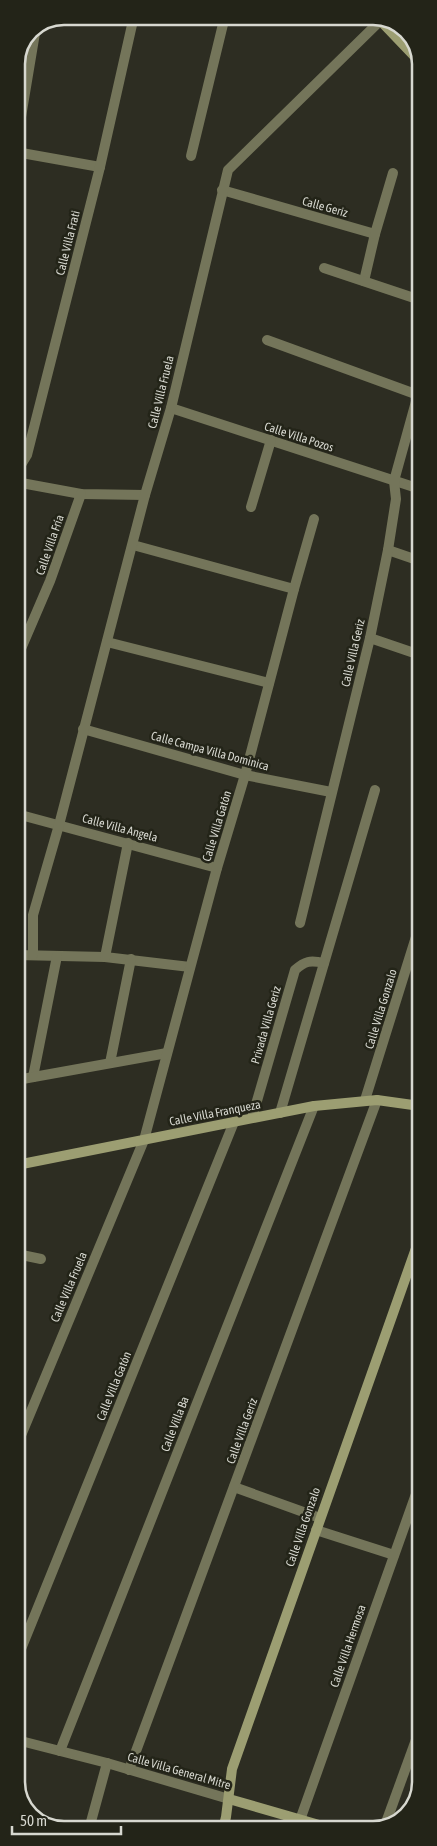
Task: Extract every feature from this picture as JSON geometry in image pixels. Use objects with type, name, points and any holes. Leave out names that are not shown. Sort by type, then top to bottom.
[{"type":"street","name":"Calle Villa Frati","points":[[25,460],[28,455],[100,167],[132,25]]},
{"type":"street","points":[[191,156],[223,25]]},
{"type":"street","name":"Calle Villa Fruela","points":[[33,955],[33,915],[59,825],[145,495],[171,408],[228,170],[373,25]]},
{"type":"street","points":[[387,28],[410,51]]},
{"type":"street","points":[[25,93],[34,39]]},
{"type":"street","points":[[25,154],[100,167]]},
{"type":"street","points":[[364,280],[393,173]]},
{"type":"street","name":"Calle Geriz","points":[[222,190],[376,234]]},
{"type":"street","points":[[324,268],[412,297]]},
{"type":"street","points":[[267,340],[412,389]]},
{"type":"street","name":"Calle Villa Pozos","points":[[171,408],[412,487]]},
{"type":"street","name":"Calle Villa Geriz","points":[[300,923],[370,638],[388,550],[396,499],[394,482],[412,416]]},
{"type":"street","points":[[251,507],[271,440]]},
{"type":"street","points":[[25,484],[80,494],[145,495]]},
{"type":"street","name":"Calle Villa Fría","points":[[25,638],[50,581],[80,494]]},
{"type":"street","name":"Calle Villa Gatón","points":[[144,1140],[314,519]]},
{"type":"street","points":[[133,545],[294,589]]},
{"type":"street","points":[[388,550],[412,558]]},
{"type":"street","points":[[370,638],[412,652]]},
{"type":"street","points":[[107,642],[269,683]]},
{"type":"street","name":"Calle Campa Villa Dominica","points":[[83,729],[245,775],[332,792]]},
{"type":"street","points":[[280,1113],[375,790]]},
{"type":"street","name":"Calle Villa Angela","points":[[25,816],[217,868]]},
{"type":"street","points":[[105,957],[128,843]]},
{"type":"street","name":"Calle Villa Gonzalo","points":[[366,1100],[412,950]]},
{"type":"street","points":[[25,955],[105,957],[190,967]]},
{"type":"street","points":[[33,1077],[57,956]]},
{"type":"street","points":[[110,1063],[131,959]]},
{"type":"street","name":"Privada Villa Geriz","points":[[252,1118],[295,970],[302,963],[310,960],[324,963]]},
{"type":"street","points":[[25,1078],[167,1053]]},
{"type":"street","name":"Calle Villa Franqueza","points":[[25,1163],[314,1106],[366,1100],[412,1105]]},
{"type":"street","name":"Calle Villa Geriz","points":[[129,1770],[377,1100]]},
{"type":"street","name":"Calle Villa Ba","points":[[60,1751],[314,1106]]},
{"type":"street","name":"Calle Villa Gatón","points":[[25,1639],[234,1122]]},
{"type":"street","name":"Calle Villa Fruela","points":[[25,1426],[144,1140]]},
{"type":"street","points":[[25,1256],[41,1259]]},
{"type":"street","name":"Calle Villa Gonzalo","points":[[225,1821],[232,1769],[412,1259]]},
{"type":"street","points":[[234,1487],[320,1518]]},
{"type":"street","name":"Calle Villa Hermosa","points":[[300,1820],[412,1505]]},
{"type":"street","points":[[316,1530],[394,1555]]},
{"type":"street","name":"Calle Villa General Mitre","points":[[25,1742],[107,1763],[304,1821]]},
{"type":"street","points":[[388,1818],[412,1751]]},
{"type":"street","points":[[91,1821],[107,1763]]}]
